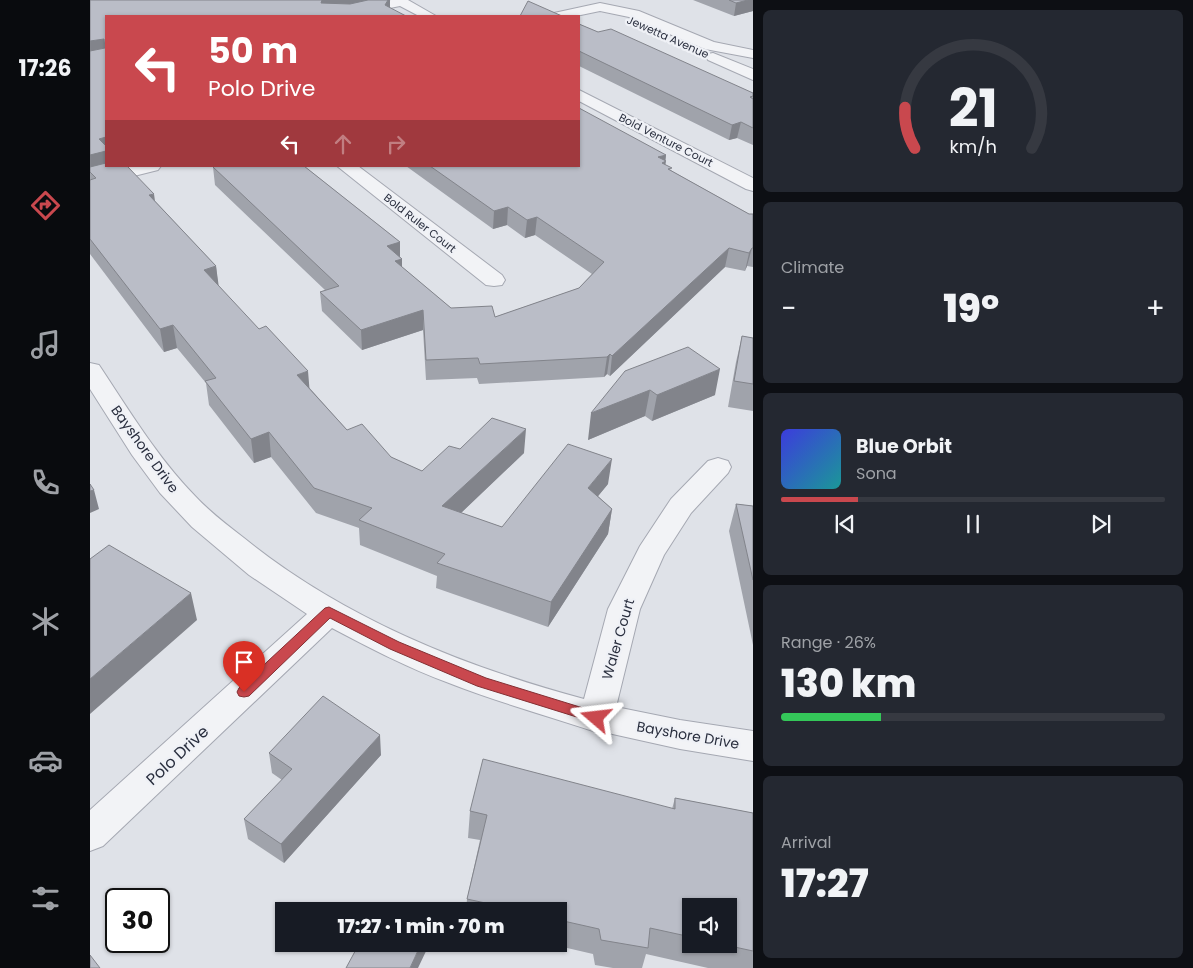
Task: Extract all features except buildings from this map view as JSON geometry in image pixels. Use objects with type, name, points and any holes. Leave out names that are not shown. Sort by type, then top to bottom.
[{"type":"street","name":"Jewetta Avenue","points":[[583,0],[605,4],[753,75]]},
{"type":"street","name":"Jewetta Avenue","points":[[632,0],[753,54]]},
{"type":"street","points":[[563,15],[605,4],[632,0]]},
{"type":"street","points":[[335,15],[400,1],[427,15]]},
{"type":"street","points":[[605,4],[710,46],[753,54]]},
{"type":"street","name":"Bold Venture Court","points":[[580,96],[753,185]]},
{"type":"street","points":[[90,181],[148,167]]},
{"type":"street","name":"Bold Ruler Court","points":[[347,167],[494,280]]},
{"type":"street","name":"Bayshore Drive","points":[[95,386],[161,475],[201,519],[253,562],[329,612],[395,646],[482,682],[596,718],[703,740],[753,746]]},
{"type":"street","name":"Waler Court","points":[[596,718],[624,609],[650,553],[681,506],[718,467]]},
{"type":"street","name":"Polo Drive","points":[[90,834],[329,612]]},
{"type":"route","points":[[244,692],[329,612],[395,646],[482,682],[596,718]]}]
